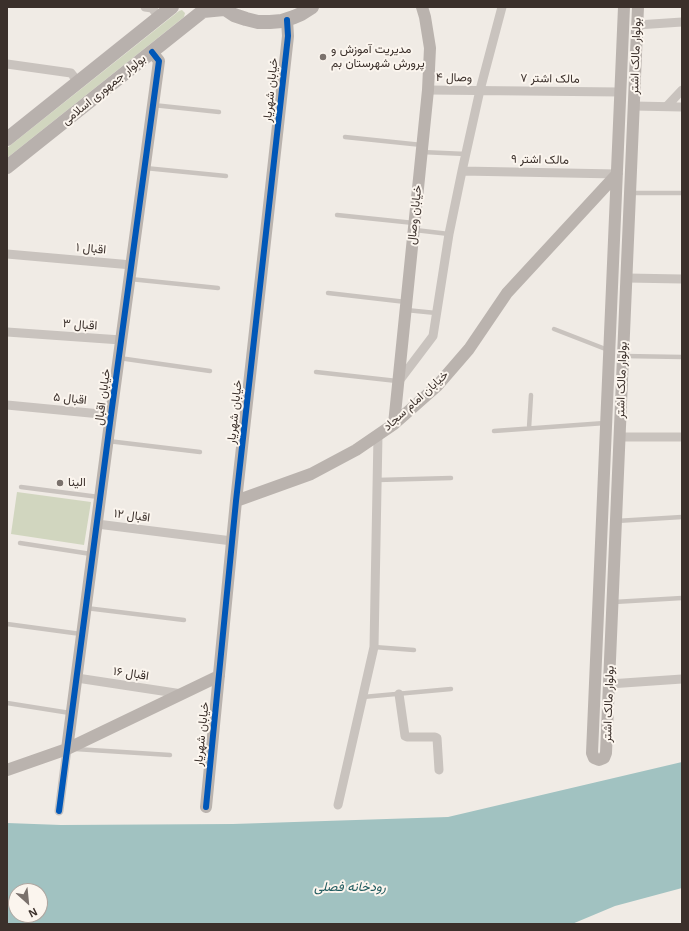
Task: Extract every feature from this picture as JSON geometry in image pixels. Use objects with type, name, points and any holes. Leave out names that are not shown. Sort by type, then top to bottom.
[{"type":"main road","name":"بولوار جمهوری اسلامی","points":[[7,139],[172,7]]},
{"type":"main road","points":[[223,8],[240,17],[258,22],[276,22],[288,20],[312,7]]},
{"type":"main road","name":"بولوار جمهوری اسلامی","points":[[7,167],[203,11],[223,8]]},
{"type":"street","points":[[146,7],[152,8],[159,17]]},
{"type":"street","name":"خیابان وصال","points":[[394,424],[428,90],[430,48],[422,7]]},
{"type":"street","points":[[398,381],[433,336],[449,234],[462,171],[480,90],[502,7]]},
{"type":"street","name":"بولوار مالک اشتر","points":[[624,7],[592,753],[594,758],[599,760],[604,758],[606,753],[610,684],[638,7]]},
{"type":"street","name":"خیابان شهریار","points":[[206,807],[236,501],[288,36],[288,20]]},
{"type":"street","points":[[637,25],[682,22]]},
{"type":"street","name":"خیابان اقبال","points":[[67,749],[159,61],[152,52]]},
{"type":"street","points":[[7,64],[71,73],[78,82]]},
{"type":"street","points":[[621,76],[635,77]]},
{"type":"street","name":"وصال ۴","points":[[428,90],[480,90]]},
{"type":"street","name":"مالک اشتر ۷","points":[[480,90],[620,92]]},
{"type":"street","points":[[667,106],[682,90]]},
{"type":"street","points":[[634,106],[682,107]]},
{"type":"street","name":"مالک اشتر ۹","points":[[462,171],[617,174]]},
{"type":"street","name":"خیابان امام سجاد","points":[[236,501],[311,474],[356,450],[394,424],[437,386],[469,349],[506,293],[617,174]]},
{"type":"street","points":[[615,228],[629,229]]},
{"type":"street","name":"اقبال ۱","points":[[7,254],[132,265]]},
{"type":"street","points":[[627,278],[682,279]]},
{"type":"street","name":"اقبال ۳","points":[[7,332],[121,340]]},
{"type":"street","name":"اقبال ۵","points":[[7,405],[111,415]]},
{"type":"street","points":[[338,805],[374,647],[378,435]]},
{"type":"street","points":[[620,437],[682,437]]},
{"type":"street","points":[[604,479],[618,479]]},
{"type":"street","name":"اقبال ۱۲","points":[[97,524],[232,541]]},
{"type":"street","points":[[7,770],[67,749],[219,676]]},
{"type":"street","name":"اقبال ۱۶","points":[[77,678],[182,694]]},
{"type":"street","points":[[610,684],[682,679]]},
{"type":"street","points":[[399,694],[405,736],[437,738],[439,770]]},
{"type":"street","points":[[59,811],[67,749]]},
{"type":"lane","points":[[153,106],[219,112]]},
{"type":"lane","points":[[344,137],[421,149],[466,154]]},
{"type":"lane","points":[[145,168],[226,176]]},
{"type":"lane","points":[[630,193],[682,193]]},
{"type":"lane","points":[[337,214],[414,226],[449,234]]},
{"type":"lane","points":[[130,278],[218,288]]},
{"type":"lane","points":[[328,293],[406,306],[436,313]]},
{"type":"lane","points":[[554,329],[609,351]]},
{"type":"lane","points":[[623,356],[682,357]]},
{"type":"lane","points":[[119,358],[210,371]]},
{"type":"lane","points":[[316,372],[398,381]]},
{"type":"lane","points":[[529,428],[531,395]]},
{"type":"lane","points":[[494,431],[606,423]]},
{"type":"lane","points":[[108,441],[200,452]]},
{"type":"lane","points":[[377,480],[451,478]]},
{"type":"lane","points":[[21,487],[100,497]]},
{"type":"lane","points":[[616,521],[682,517]]},
{"type":"lane","points":[[20,543],[93,554]]},
{"type":"lane","points":[[613,602],[682,598]]},
{"type":"lane","points":[[86,608],[184,620]]},
{"type":"lane","points":[[7,624],[83,634]]},
{"type":"lane","points":[[374,647],[414,650]]},
{"type":"lane","points":[[363,697],[451,689]]},
{"type":"lane","points":[[7,703],[72,714]]},
{"type":"lane","points":[[67,749],[170,755]]},
{"type":"green space","points":[[182,10],[185,13],[184,17],[7,158],[7,148]]},
{"type":"green space","points":[[17,492],[91,502],[84,545],[11,534]]},
{"type":"water","name":"رودخانه فصلی","points":[[682,762],[682,888],[615,906],[572,924],[7,924],[7,823],[61,825],[233,824],[448,817]]},
{"type":"cycle path","points":[[206,807],[236,501],[288,36],[287,20]]},
{"type":"cycle path","points":[[59,811],[159,61],[152,52]]},
{"type":"place","name":"مدیریت آموزش و پرورش شهرستان بم","points":[[323,57]]},
{"type":"place","name":"الینا","points":[[60,483]]}]
